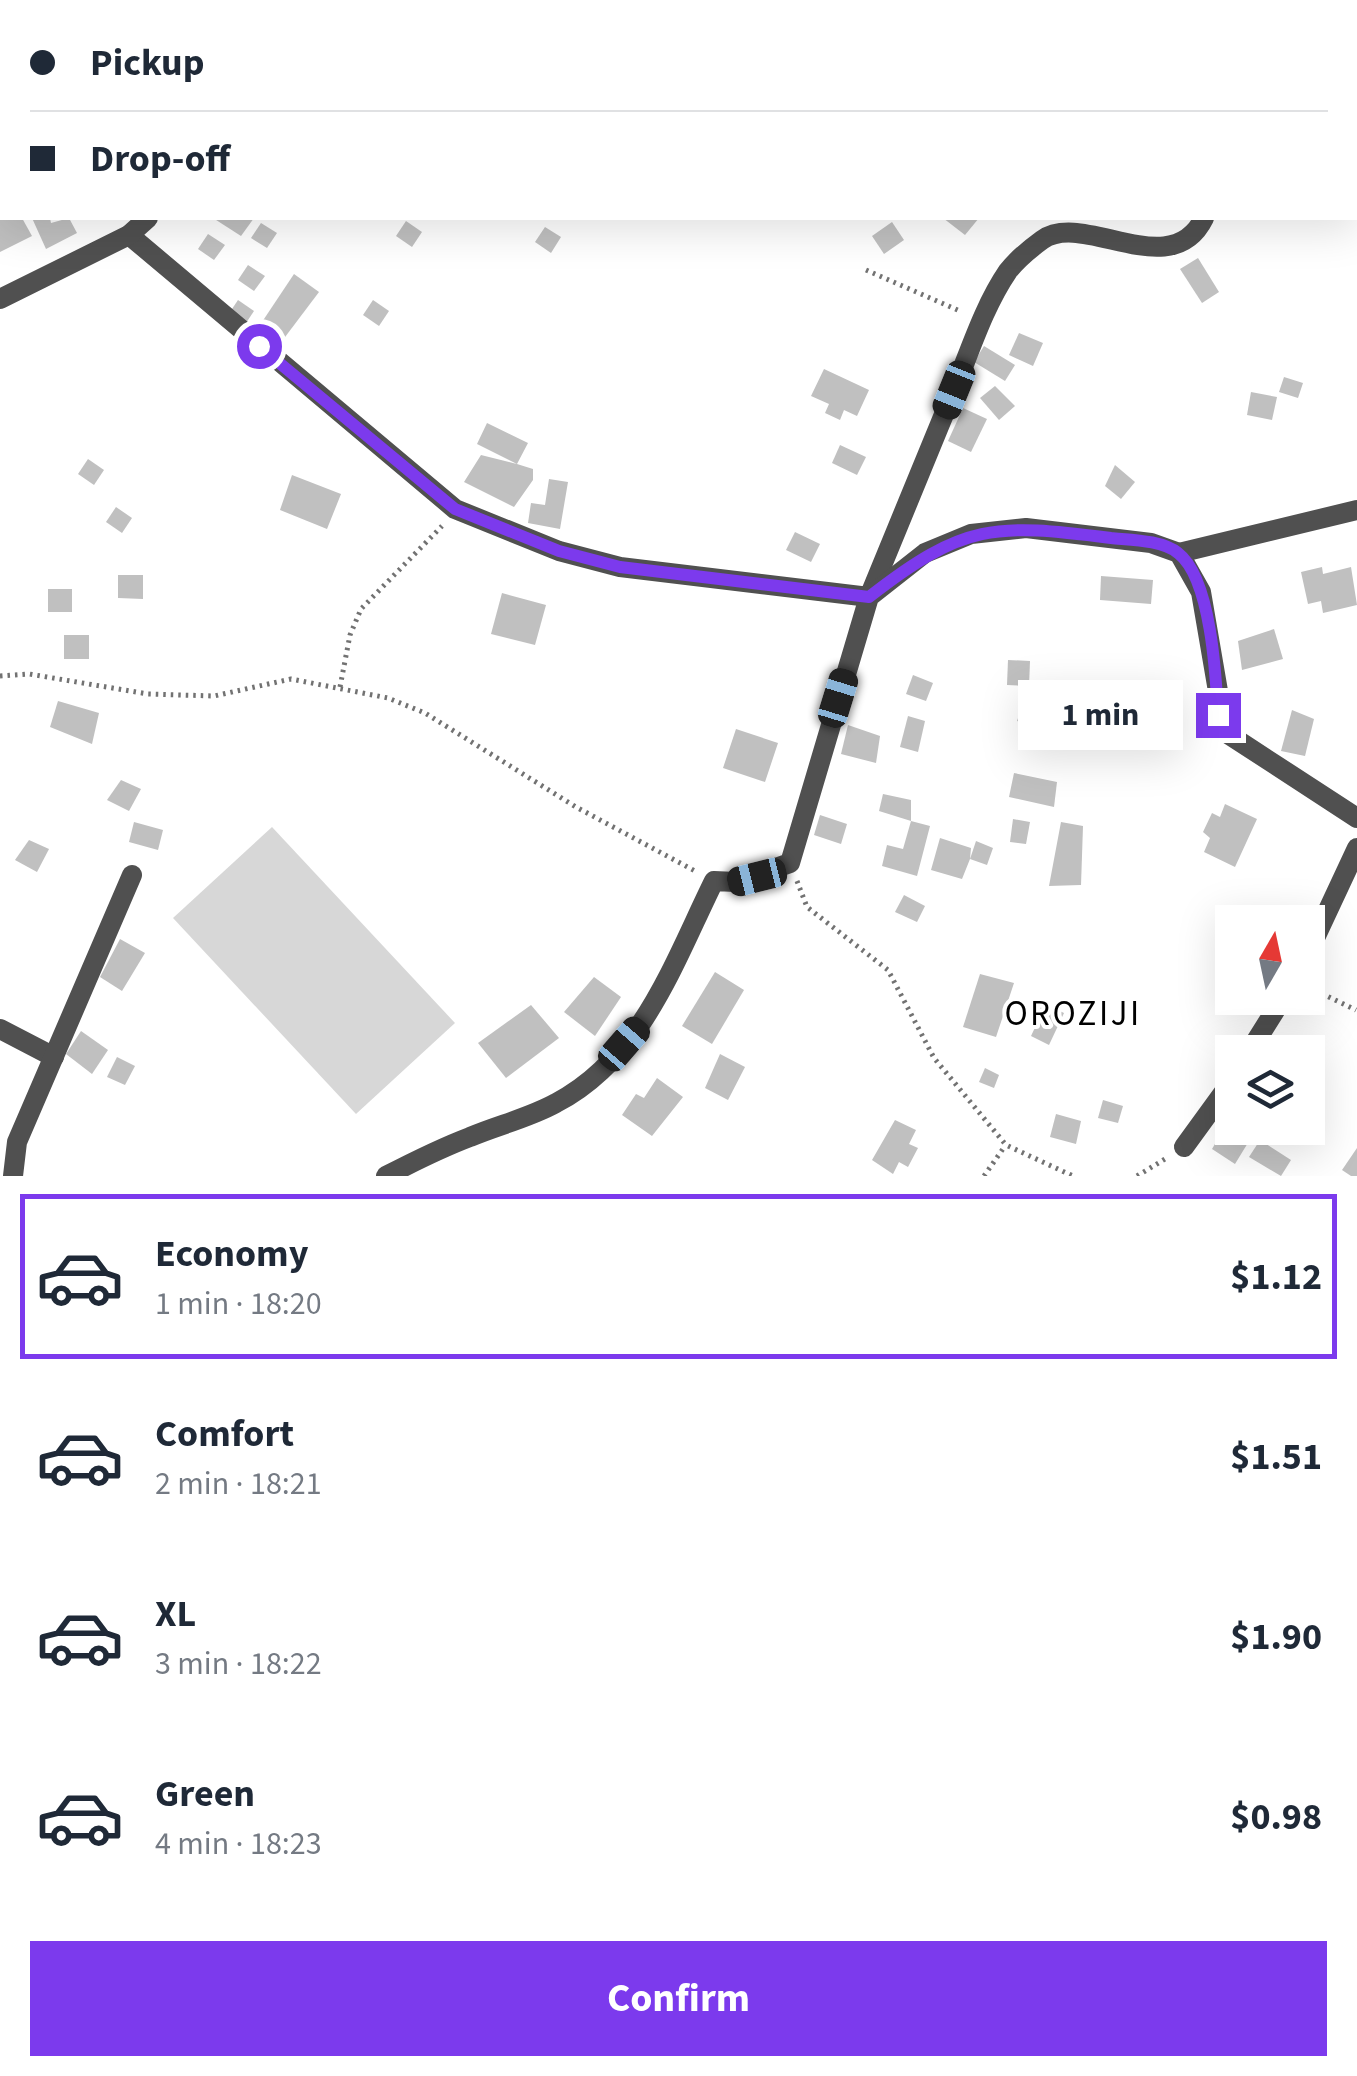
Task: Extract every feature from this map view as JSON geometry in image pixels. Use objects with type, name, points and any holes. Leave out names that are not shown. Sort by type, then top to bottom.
[{"type":"street","points":[[0,299],[129,236],[146,220]]},
{"type":"street","points":[[386,1176],[559,1102],[594,1075],[640,1026],[662,992],[714,880],[736,882],[790,863],[869,597],[982,321],[1009,270],[1045,237],[1072,235],[1148,246],[1177,244],[1198,230],[1203,220]]},
{"type":"street","points":[[129,236],[455,509],[559,551],[620,567],[869,597],[925,554],[971,534],[1026,528],[1151,543],[1179,554],[1357,510]]},
{"type":"street","points":[[1179,554],[1201,592],[1224,732],[1357,818]]},
{"type":"street","points":[[1325,916],[1357,848]]},
{"type":"street","points":[[13,1176],[18,1142],[132,875]]},
{"type":"street","points":[[0,1029],[54,1056]]},
{"type":"street","points":[[1184,1147],[1215,1104]]},
{"type":"path","points":[[866,270],[982,321]]},
{"type":"path","points":[[340,686],[350,635],[362,610],[455,509]]},
{"type":"path","points":[[0,676],[29,674],[148,694],[214,696],[291,679],[340,686],[425,713],[576,807],[714,880]]},
{"type":"path","points":[[790,863],[806,906],[888,970],[934,1058],[1006,1146],[1074,1176]]},
{"type":"path","points":[[1325,995],[1356,1010]]},
{"type":"path","points":[[984,1176],[1006,1146]]},
{"type":"path","points":[[1138,1176],[1184,1147]]},
{"type":"shaded area","points":[[272,827],[455,1023],[356,1114],[173,918]]},
{"type":"building","points":[[0,220],[23,220],[32,236],[0,252]]},
{"type":"building","points":[[33,220],[70,220],[77,233],[46,249]]},
{"type":"building","points":[[216,220],[253,220],[241,236]]},
{"type":"building","points":[[946,220],[977,220],[965,235]]},
{"type":"building","points":[[406,221],[422,232],[412,247],[396,236]]},
{"type":"building","points":[[892,222],[904,240],[884,254],[872,236]]},
{"type":"building","points":[[261,223],[277,233],[267,248],[251,238]]},
{"type":"building","points":[[545,227],[561,237],[551,253],[535,242]]},
{"type":"building","points":[[208,234],[225,245],[214,260],[198,249]]},
{"type":"building","points":[[1198,258],[1219,292],[1202,303],[1180,269]]},
{"type":"building","points":[[248,265],[265,276],[254,291],[238,280]]},
{"type":"building","points":[[294,274],[319,292],[276,349],[254,334]]},
{"type":"building","points":[[238,300],[254,311],[244,326],[228,315]]},
{"type":"building","points":[[373,300],[389,311],[379,326],[363,315]]},
{"type":"building","points":[[1019,333],[1043,343],[1033,366],[1009,355]]},
{"type":"building","points":[[984,346],[1015,365],[1005,381],[974,362]]},
{"type":"building","points":[[824,369],[869,390],[857,416],[844,410],[840,420],[825,413],[829,404],[811,396]]},
{"type":"building","points":[[1284,377],[1303,383],[1298,398],[1279,392]]},
{"type":"building","points":[[995,386],[1015,406],[999,420],[980,398]]},
{"type":"building","points":[[1251,392],[1277,397],[1272,420],[1247,415]]},
{"type":"building","points":[[963,408],[987,419],[971,452],[948,441]]},
{"type":"building","points":[[487,423],[528,443],[517,464],[477,444]]},
{"type":"building","points":[[840,445],[866,457],[857,475],[832,463]]},
{"type":"building","points":[[481,455],[533,469],[533,480],[514,507],[464,482]]},
{"type":"building","points":[[88,459],[104,470],[94,485],[78,474]]},
{"type":"building","points":[[1115,465],[1135,482],[1121,499],[1105,486]]},
{"type":"building","points":[[292,475],[341,494],[327,529],[280,510]]},
{"type":"building","points":[[549,479],[568,482],[560,529],[528,523],[531,503],[545,505]]},
{"type":"building","points":[[116,507],[132,518],[122,533],[106,522]]},
{"type":"building","points":[[795,532],[820,544],[811,562],[786,550]]},
{"type":"building","points":[[1322,567],[1323,574],[1351,567],[1357,605],[1323,613],[1321,601],[1308,604],[1301,572]]},
{"type":"building","points":[[118,575],[143,575],[143,599],[118,598]]},
{"type":"building","points":[[1101,576],[1153,580],[1151,604],[1100,600]]},
{"type":"building","points":[[48,589],[72,589],[72,612],[48,612]]},
{"type":"building","points":[[502,593],[546,605],[535,645],[491,634]]},
{"type":"building","points":[[1274,629],[1283,659],[1242,670],[1238,641]]},
{"type":"building","points":[[64,635],[89,635],[89,659],[64,659]]},
{"type":"building","points":[[1008,660],[1030,661],[1029,686],[1007,685]]},
{"type":"building","points":[[913,675],[933,683],[926,701],[906,694]]},
{"type":"building","points":[[1025,698],[1048,706],[1040,728],[1017,721]]},
{"type":"building","points":[[58,701],[99,713],[92,744],[50,727]]},
{"type":"building","points":[[1292,710],[1314,719],[1305,756],[1281,751]]},
{"type":"building","points":[[908,716],[925,721],[918,752],[900,747]]},
{"type":"building","points":[[848,725],[880,736],[876,763],[841,754]]},
{"type":"building","points":[[736,729],[778,743],[765,782],[723,768]]},
{"type":"building","points":[[1014,773],[1057,782],[1054,807],[1009,797]]},
{"type":"building","points":[[121,780],[141,789],[129,811],[107,800]]},
{"type":"building","points":[[883,794],[911,800],[911,821],[879,811]]},
{"type":"building","points":[[1225,804],[1257,819],[1235,867],[1204,852],[1210,838],[1203,832],[1212,813],[1220,817]]},
{"type":"building","points":[[820,815],[847,824],[841,844],[814,835]]},
{"type":"building","points":[[1013,819],[1030,822],[1026,844],[1010,842]]},
{"type":"building","points":[[911,821],[930,826],[917,876],[882,866],[887,845],[903,849]]},
{"type":"building","points":[[134,822],[163,830],[158,850],[129,842]]},
{"type":"building","points":[[1061,822],[1083,826],[1081,885],[1049,886]]},
{"type":"building","points":[[940,838],[971,848],[962,879],[931,870]]},
{"type":"building","points":[[29,840],[49,849],[37,872],[15,860]]},
{"type":"building","points":[[976,841],[993,848],[987,865],[970,859]]},
{"type":"building","points":[[904,895],[925,906],[917,922],[895,912]]},
{"type":"building","points":[[120,939],[145,953],[122,991],[100,977]]},
{"type":"building","points":[[715,972],[744,990],[712,1044],[682,1026]]},
{"type":"building","points":[[980,974],[1014,983],[996,1037],[963,1027]]},
{"type":"building","points":[[594,977],[621,997],[595,1036],[564,1012]]},
{"type":"building","points":[[1035,999],[1064,1013],[1049,1045],[1031,1036],[1039,1019]]},
{"type":"building","points":[[531,1005],[559,1038],[506,1078],[478,1043]]},
{"type":"building","points":[[81,1031],[108,1050],[92,1074],[66,1054]]},
{"type":"building","points":[[720,1054],[745,1067],[728,1100],[705,1088]]},
{"type":"building","points":[[117,1057],[135,1066],[125,1085],[107,1077]]},
{"type":"building","points":[[985,1068],[999,1075],[994,1088],[979,1082]]},
{"type":"building","points":[[657,1078],[683,1097],[652,1136],[622,1115],[636,1094],[644,1098]]},
{"type":"building","points":[[1103,1100],[1123,1106],[1118,1123],[1098,1118]]},
{"type":"building","points":[[1056,1114],[1081,1121],[1076,1144],[1050,1137]]},
{"type":"building","points":[[895,1120],[916,1130],[909,1144],[918,1148],[908,1167],[899,1162],[893,1174],[872,1160]]},
{"type":"building","points":[[1215,1144],[1247,1145],[1235,1164],[1212,1149]]},
{"type":"building","points":[[1257,1145],[1268,1145],[1291,1160],[1281,1176],[1249,1157]]},
{"type":"building","points":[[1357,1148],[1357,1176],[1351,1176],[1342,1170]]},
{"type":"district","name":"OROZIJI","points":[[1073,1014]]},
{"type":"route","points":[[259,346],[455,509],[559,551],[620,567],[869,597],[925,554],[971,534],[1026,528],[1151,543],[1179,554],[1201,592],[1218,715]]}]
